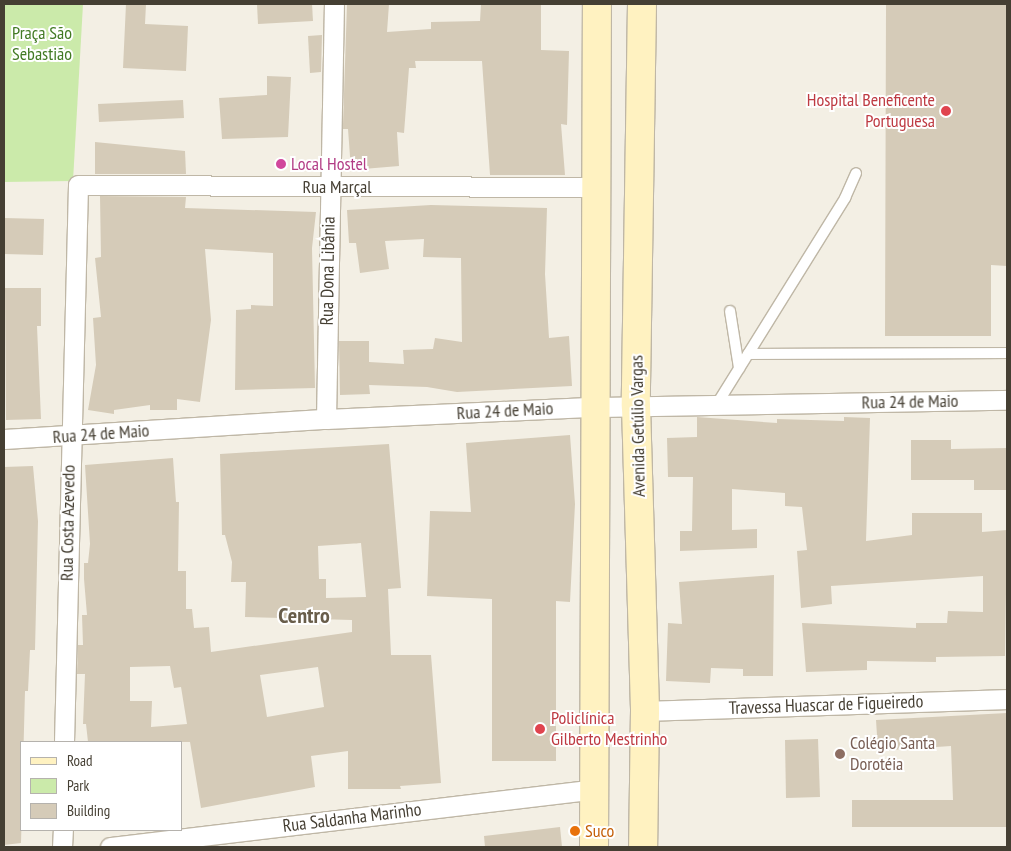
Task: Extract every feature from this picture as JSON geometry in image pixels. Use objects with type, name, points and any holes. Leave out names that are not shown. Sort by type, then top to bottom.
[{"type":"main road","points":[[594,847],[594,407],[597,4]]},
{"type":"main road","name":"Avenida Getúlio Vargas","points":[[642,4],[636,406],[644,711],[643,847]]},
{"type":"street","name":"Rua Dona Libânia","points":[[326,419],[334,4]]},
{"type":"street","name":"Rua Marçal","points":[[78,185],[329,188],[596,188]]},
{"type":"street","name":"Rua Costa Azevedo","points":[[64,741],[70,436],[78,185]]},
{"type":"street","name":"Rua 24 de Maio","points":[[4,440],[326,419],[594,407],[1007,400]]},
{"type":"street","name":"Travessa Huascar de Figueiredo","points":[[644,711],[1007,699]]},
{"type":"street","name":"Rua Saldanha Marinho","points":[[110,847],[221,840],[594,789]]},
{"type":"street","points":[[62,831],[62,847]]},
{"type":"lane","points":[[717,404],[845,198],[856,173]]},
{"type":"lane","points":[[730,311],[739,368]]},
{"type":"lane","points":[[748,354],[1007,354]]},
{"type":"green space","name":"Praça São Sebastião","points":[[4,4],[83,4],[73,181],[4,182]]},
{"type":"building","points":[[126,4],[146,4],[145,24],[188,26],[186,71],[123,68]]},
{"type":"building","points":[[257,4],[312,4],[313,21],[258,24]]},
{"type":"building","points":[[347,4],[389,4],[387,32],[431,29],[431,22],[480,21],[481,4],[541,4],[541,50],[569,51],[567,125],[561,124],[565,175],[490,175],[482,61],[415,61],[416,68],[409,68],[404,133],[397,132],[399,166],[351,170],[348,129],[343,129]]},
{"type":"building","name":"Hospital Beneficente Portuguesa","points":[[886,4],[1007,4],[1007,266],[991,265],[991,336],[885,336]]},
{"type":"building","points":[[322,35],[321,72],[310,73],[308,36]]},
{"type":"building","points":[[267,76],[291,77],[288,137],[222,139],[219,98],[267,95]]},
{"type":"building","points":[[183,100],[184,118],[99,122],[98,104]]},
{"type":"building","points":[[95,142],[185,151],[186,174],[95,174]]},
{"type":"building","points":[[100,196],[186,197],[185,208],[316,212],[312,248],[315,388],[235,390],[236,310],[251,309],[251,305],[273,306],[273,253],[205,249],[211,320],[200,402],[177,399],[177,410],[150,410],[150,405],[114,410],[114,414],[88,410],[96,365],[93,318],[101,317],[95,258],[101,257]]},
{"type":"building","points":[[431,205],[547,208],[545,274],[549,338],[569,336],[572,386],[457,392],[427,387],[369,385],[370,394],[340,395],[339,341],[369,341],[369,362],[404,364],[403,350],[433,349],[435,338],[462,342],[461,258],[423,257],[424,239],[385,241],[389,269],[360,273],[356,243],[349,243],[347,210]]},
{"type":"building","points":[[4,218],[44,219],[43,255],[4,254]]},
{"type":"building","points":[[5,288],[41,288],[41,326],[37,326],[41,419],[6,420]]},
{"type":"building","points":[[697,417],[777,423],[777,419],[844,421],[844,417],[870,418],[866,541],[912,535],[912,513],[982,513],[982,532],[1007,530],[1005,656],[936,657],[936,662],[867,661],[867,670],[806,672],[802,623],[916,628],[916,623],[947,623],[948,611],[983,612],[983,576],[831,586],[832,604],[801,608],[797,551],[807,550],[802,507],[785,506],[785,493],[732,489],[732,530],[757,529],[757,548],[680,551],[680,531],[692,531],[693,477],[668,477],[667,438],[697,437]]},
{"type":"building","points":[[570,435],[575,504],[570,602],[556,601],[556,761],[492,761],[492,599],[427,596],[430,511],[471,512],[466,443]]},
{"type":"building","points":[[911,440],[951,440],[951,449],[1007,448],[1007,490],[974,490],[974,480],[911,480]]},
{"type":"building","points":[[389,444],[401,588],[388,589],[391,655],[431,655],[441,783],[400,786],[401,789],[348,789],[348,751],[311,756],[315,787],[201,808],[190,742],[88,741],[86,724],[83,724],[85,674],[77,674],[78,645],[83,645],[82,615],[87,615],[84,563],[88,563],[90,544],[85,465],[173,458],[176,502],[179,502],[178,571],[186,571],[186,609],[192,609],[194,628],[209,627],[211,652],[352,632],[352,620],[245,617],[246,582],[231,582],[232,562],[225,535],[222,535],[220,454]],"holes":[[[361,543],[366,597],[326,598],[326,579],[319,579],[318,546]],[[170,666],[174,688],[181,687],[187,724],[151,727],[152,701],[130,701],[130,667]],[[318,667],[324,707],[267,717],[260,675]]]},
{"type":"building","points":[[33,466],[38,521],[35,650],[30,650],[28,691],[25,691],[24,741],[20,741],[21,843],[4,845],[4,467]]},
{"type":"building","points":[[774,575],[773,676],[743,676],[743,669],[711,668],[710,683],[666,681],[668,623],[682,624],[679,582]]},
{"type":"building","points":[[1007,713],[1007,827],[852,827],[852,800],[953,800],[951,746],[878,751],[876,720]]},
{"type":"building","points":[[818,739],[820,797],[786,798],[785,740]]},
{"type":"building","points":[[560,827],[562,847],[485,847],[484,836]]},
{"type":"place","name":"Hospital Beneficente Portuguesa","points":[[946,111]]},
{"type":"place","name":"Local Hostel","points":[[281,164]]},
{"type":"place","name":"Policlínica Gilberto Mestrinho","points":[[540,729]]},
{"type":"place","name":"Colégio Santa Dorotéia","points":[[840,754]]},
{"type":"place","name":"Suco","points":[[575,831]]},
{"type":"district","name":"Centro","points":[[304,616]]}]
